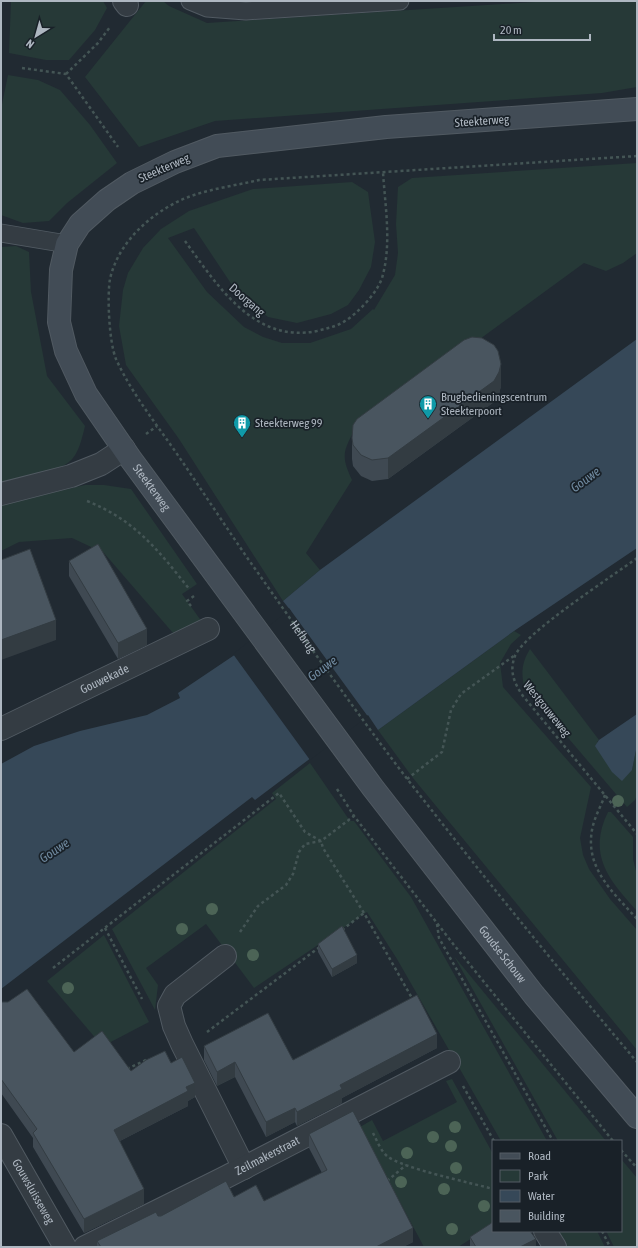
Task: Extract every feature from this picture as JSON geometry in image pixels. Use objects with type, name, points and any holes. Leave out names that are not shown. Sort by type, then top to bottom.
[{"type":"main road","name":"Steekterweg","points":[[372,788],[124,449],[86,394],[66,351],[59,322],[60,270],[67,244],[80,224],[107,200],[132,183],[175,162],[217,146],[267,139],[386,128],[637,110]]},
{"type":"main road","name":"Goudse Schouw","points":[[372,788],[534,995],[637,1117]]},
{"type":"street","points":[[1,494],[45,484],[101,464],[124,449]]},
{"type":"street","name":"Gouwekade","points":[[1,729],[208,629]]},
{"type":"street","points":[[225,956],[175,995],[169,1006],[174,1026],[182,1044],[244,1168]]},
{"type":"street","name":"Zeilmakerstraat","points":[[85,1247],[244,1168],[449,1062]]},
{"type":"street","name":"Gouwsluisseweg","points":[[1,1135],[65,1247]]},
{"type":"street","points":[[546,1232],[555,1247]]},
{"type":"lane","points":[[190,1],[207,8],[246,11],[400,1]]},
{"type":"lane","points":[[1,234],[67,244]]},
{"type":"path","points":[[66,74],[98,43],[125,3]]},
{"type":"path","points":[[22,68],[66,74],[118,147]]},
{"type":"path","points":[[383,172],[637,156]]},
{"type":"path","name":"Doorgang","points":[[185,241],[217,285],[245,313],[267,327],[300,334],[337,326],[351,318],[368,301],[382,279],[388,251],[383,172]]},
{"type":"path","name":"Hefbrug","points":[[383,172],[260,180],[217,189],[182,200],[145,224],[117,256],[110,280],[109,312],[115,356],[143,406],[285,611],[407,779]]},
{"type":"path","points":[[45,484],[110,510],[129,523],[156,548],[199,601]]},
{"type":"path","points":[[637,558],[534,633],[515,655],[461,694],[451,710],[442,752],[407,779],[588,1004],[637,1062]]},
{"type":"path","name":"Westgouweweg","points":[[515,655],[512,670],[513,682],[637,834]]},
{"type":"path","points":[[332,783],[354,816],[436,921],[612,1140]]},
{"type":"path","points":[[53,968],[279,793],[305,832],[321,841],[323,848],[364,913],[414,1001]]},
{"type":"path","points":[[605,794],[592,829],[593,860],[605,882],[637,919]]},
{"type":"path","points":[[225,956],[233,938],[242,930],[258,906],[286,885],[293,874],[299,852],[305,844],[321,841],[354,816]]},
{"type":"path","points":[[436,921],[439,938],[552,1140]]},
{"type":"path","points":[[105,928],[144,1002]]},
{"type":"path","points":[[449,1062],[493,1140]]},
{"type":"path","points":[[361,1107],[378,1145],[388,1157],[406,1165],[492,1188]]},
{"type":"path","points":[[622,1151],[637,1168]]},
{"type":"path","points":[[384,1182],[392,1178],[406,1165]]},
{"type":"path","points":[[602,1232],[610,1247]]},
{"type":"green space","points":[[11,1],[103,1],[107,8],[95,30],[69,60],[46,60],[9,53]]},
{"type":"green space","points":[[146,1],[163,1],[169,6],[207,23],[550,1],[637,1],[637,87],[602,93],[215,121],[139,147],[85,77]]},
{"type":"green space","points":[[8,75],[38,80],[60,90],[90,125],[117,163],[67,203],[49,221],[23,223],[1,215],[1,109]]},
{"type":"green space","points":[[637,163],[637,253],[623,263],[606,271],[584,263],[354,431],[345,450],[346,466],[352,480],[306,553],[320,570],[283,601],[179,439],[126,365],[119,326],[123,290],[128,273],[143,248],[161,229],[189,211],[253,189],[352,182],[368,192],[375,242],[371,267],[359,290],[348,305],[331,314],[297,323],[268,317],[238,294],[194,228],[168,238],[207,292],[244,327],[263,337],[282,343],[310,343],[351,329],[373,309],[374,310],[395,275],[398,253],[396,224],[398,187],[412,178]]},
{"type":"green space","points":[[16,246],[29,252],[31,292],[47,376],[85,426],[78,450],[69,462],[45,473],[1,483],[1,247]]},
{"type":"green space","points":[[85,485],[104,485],[131,489],[197,584],[182,594],[202,622],[173,633],[104,553],[72,538],[19,542],[1,551],[1,504]]},
{"type":"green space","points":[[514,631],[521,635],[511,644],[500,663],[503,687],[591,787],[580,838],[583,855],[589,869],[610,899],[637,930],[637,1050],[413,778],[378,730]]},
{"type":"green space","points":[[530,649],[599,740],[597,742],[632,770],[637,745],[637,795],[635,800],[627,807],[524,686],[523,667],[525,658]]},
{"type":"green space","points":[[310,763],[350,821],[354,821],[411,897],[546,1140],[500,1140],[397,959],[367,912],[254,988],[206,924],[146,968],[158,985],[155,1010],[112,929],[276,799],[272,793]]},
{"type":"green space","points":[[608,812],[611,812],[633,837],[633,859],[637,875],[637,911],[618,888],[604,866],[600,841],[602,827]]},
{"type":"green space","points":[[104,935],[149,1022],[105,1045],[98,1041],[47,981]]},
{"type":"green space","points":[[454,956],[605,1140],[557,1140]]},
{"type":"green space","points":[[452,1079],[492,1152],[492,1226],[458,1247],[424,1247],[360,1127],[372,1120],[383,1141],[457,1102],[446,1081]]},
{"type":"green space","points":[[622,1160],[637,1178],[637,1247],[614,1247],[606,1232],[622,1232]]},
{"type":"green space","points":[[553,1232],[598,1232],[605,1247],[562,1247]]},
{"type":"water","name":"Gouwe","points":[[637,339],[637,548],[514,631],[378,730],[368,715],[255,800],[252,797],[1,989],[1,764],[34,746],[80,731],[147,715],[180,698],[178,693],[236,654],[291,611],[283,601],[320,570]]},
{"type":"water","points":[[637,714],[637,745],[632,770],[622,781],[612,772],[595,746],[599,740]]},
{"type":"pier","points":[[289,608],[369,718],[367,717],[310,760],[233,654],[288,611]]},
{"type":"building","name":"Brugbedieningscentrum Steekterpoort","points":[[472,337],[482,338],[494,345],[498,351],[501,364],[494,381],[388,458],[372,460],[361,455],[353,445],[352,438],[353,425],[357,419],[464,340]]},
{"type":"building","points":[[98,544],[147,629],[118,643],[69,561]]},
{"type":"building","points":[[30,549],[56,620],[1,640],[1,560]]},
{"type":"building","points":[[342,926],[357,955],[332,969],[318,944]]},
{"type":"building","points":[[27,989],[74,1052],[102,1031],[131,1071],[146,1060],[165,1051],[171,1063],[182,1057],[195,1083],[186,1087],[188,1091],[114,1130],[144,1189],[84,1219],[33,1133],[37,1129],[1,1079],[1,1002],[8,1002]]},
{"type":"building","points":[[417,995],[437,1034],[340,1085],[342,1089],[297,1112],[295,1108],[266,1122],[235,1062],[217,1072],[204,1046],[268,1013],[293,1060]]},
{"type":"building","points":[[353,1111],[413,1228],[376,1247],[101,1247],[97,1241],[156,1212],[158,1216],[161,1216],[226,1181],[234,1197],[256,1185],[264,1201],[327,1170],[309,1134]]},
{"type":"building","points":[[492,1223],[492,1232],[531,1232],[536,1239],[520,1247],[476,1247],[470,1237]]},
{"type":"place","name":"Brugbedieningscentrum Steekterpoort","points":[[428,419]]},
{"type":"place","name":"Steekterweg 99","points":[[242,438]]}]
